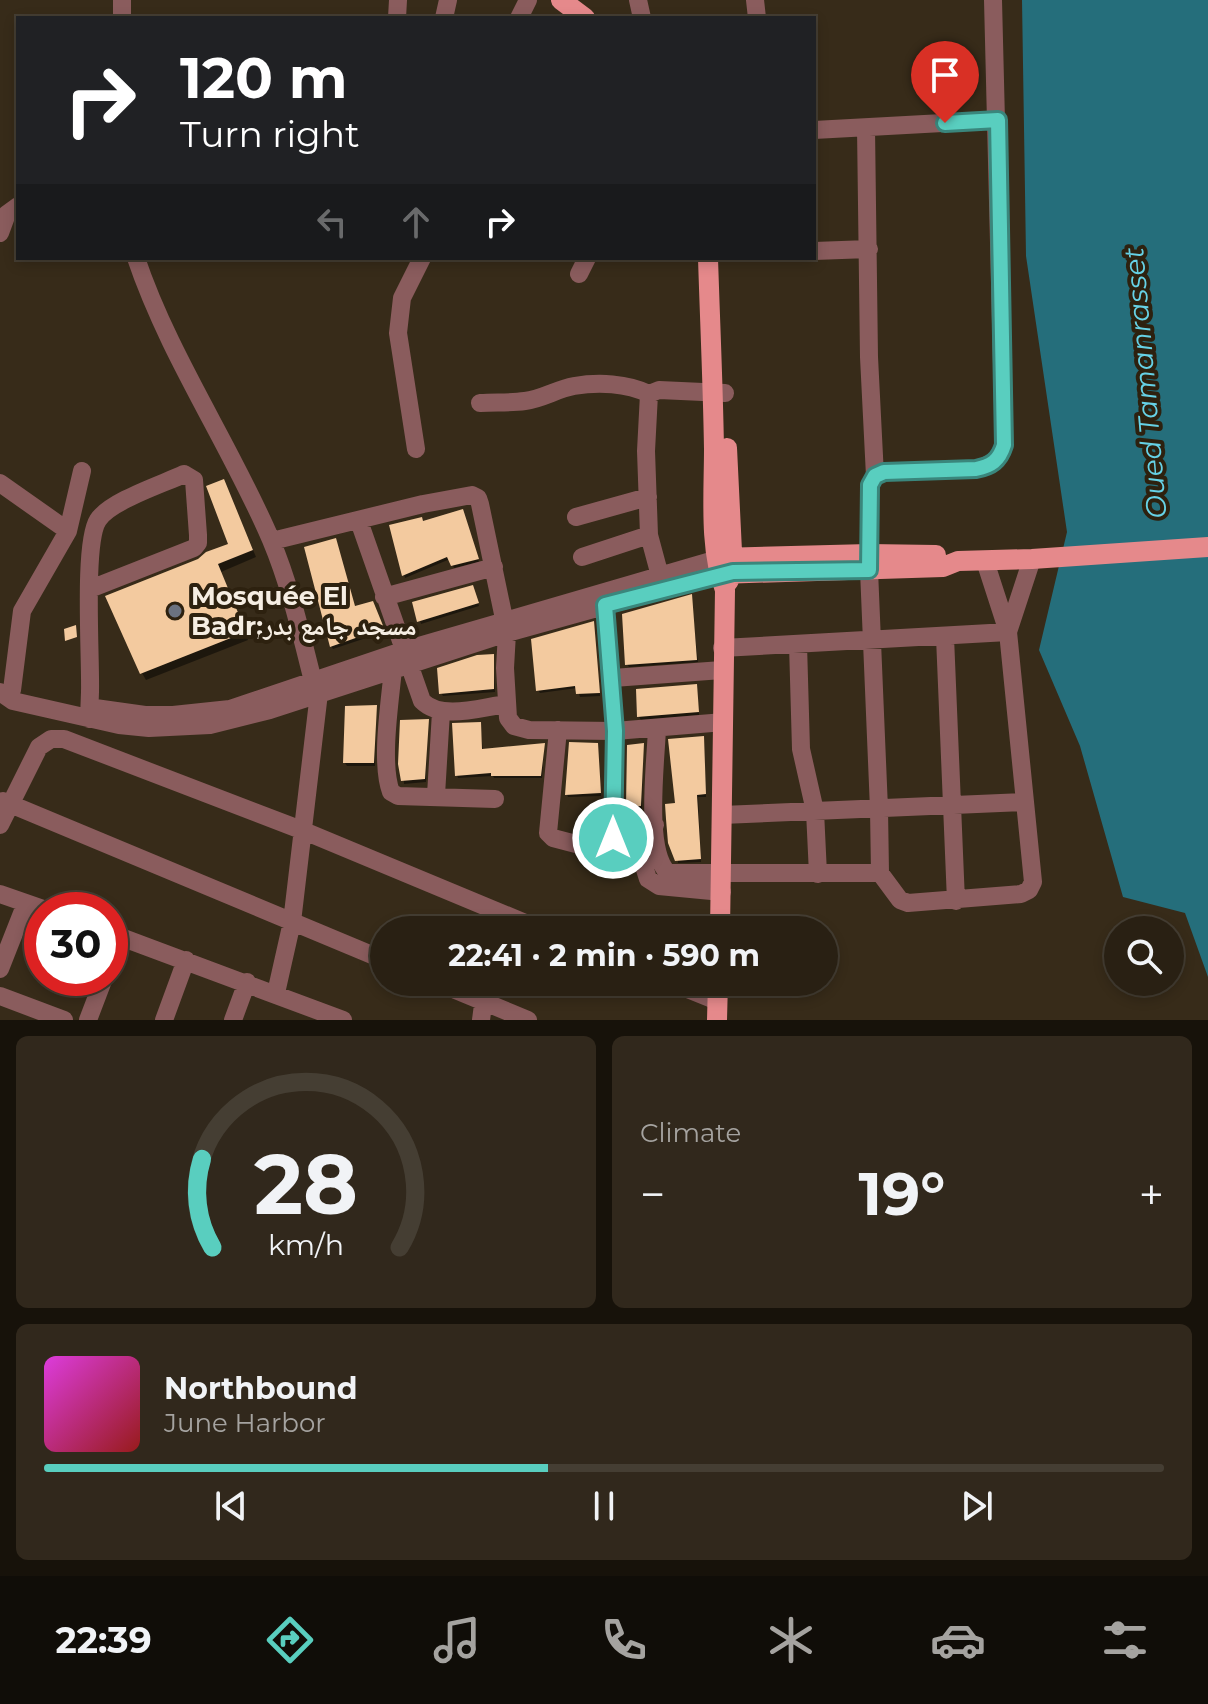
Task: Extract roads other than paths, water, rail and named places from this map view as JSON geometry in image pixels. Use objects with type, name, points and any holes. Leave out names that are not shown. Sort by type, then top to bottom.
[{"type":"main road","points":[[561,0],[582,16]]},
{"type":"main road","points":[[583,0],[601,16]]},
{"type":"main road","points":[[708,260],[719,392]]},
{"type":"main road","points":[[718,260],[725,570],[720,916]]},
{"type":"main road","points":[[725,570],[948,555],[958,561],[985,561],[1208,547]]},
{"type":"street","points":[[875,476],[894,471],[976,469],[988,466],[1001,456],[1004,445],[993,0]]},
{"type":"street","points":[[816,130],[998,120]]},
{"type":"street","points":[[866,128],[869,357],[875,476],[870,485],[869,562],[880,873],[900,900],[908,903],[1021,894],[1029,890],[1033,882],[1008,632],[985,561]]},
{"type":"street","points":[[0,233],[7,214],[16,207]]},
{"type":"street","points":[[816,251],[869,249]]},
{"type":"street","points":[[137,260],[183,364],[272,541],[316,687],[304,831],[292,922],[276,993]]},
{"type":"street","points":[[416,449],[398,333],[402,298],[421,260]]},
{"type":"street","points":[[480,403],[547,397],[572,386],[613,384],[636,387],[649,394]]},
{"type":"street","points":[[649,394],[659,390],[719,392]]},
{"type":"street","points":[[649,394],[646,451],[649,535],[660,576]]},
{"type":"street","points":[[82,471],[68,531],[22,611],[4,693],[13,701],[90,713],[149,728],[210,725],[255,715],[316,687],[660,576],[725,570]]},
{"type":"street","points":[[90,589],[194,548],[198,535],[194,480],[191,476],[184,474],[110,508],[98,519],[91,539],[90,589],[90,713]]},
{"type":"street","points":[[0,483],[68,531]]},
{"type":"street","points":[[272,541],[472,495],[478,498],[480,504],[506,626],[508,718],[514,726],[529,730],[615,731],[724,722]]},
{"type":"street","points":[[576,517],[648,497]]},
{"type":"street","points":[[359,521],[401,661],[422,701],[429,708],[441,712],[507,704]]},
{"type":"street","points":[[582,557],[649,535]]},
{"type":"street","points":[[1008,632],[1032,559]]},
{"type":"street","points":[[384,597],[494,567]]},
{"type":"street","points":[[506,626],[605,605],[725,570]]},
{"type":"street","points":[[605,605],[615,731],[614,854]]},
{"type":"street","points":[[722,648],[1008,632]]},
{"type":"street","points":[[945,637],[956,901]]},
{"type":"street","points":[[798,644],[801,749],[815,811],[818,874]]},
{"type":"street","points":[[401,661],[388,725],[387,782],[391,792],[398,796],[495,799]]},
{"type":"street","points":[[613,678],[722,670]]},
{"type":"street","points":[[436,795],[441,712]]},
{"type":"street","points":[[657,728],[655,825],[661,866],[668,873],[721,883]]},
{"type":"street","points":[[558,730],[548,833],[553,838],[643,863],[648,879],[659,886],[818,874],[880,873]]},
{"type":"street","points":[[0,825],[6,802],[39,747],[51,739],[64,739],[304,831],[508,916]]},
{"type":"street","points":[[6,802],[370,954]]},
{"type":"street","points":[[722,815],[1024,802]]},
{"type":"street","points":[[613,821],[655,825]]},
{"type":"street","points":[[0,894],[24,902]]},
{"type":"street","points":[[0,969],[24,908]]},
{"type":"street","points":[[493,916],[494,910]]},
{"type":"street","points":[[128,940],[276,993],[312,1014],[343,1020]]},
{"type":"street","points":[[164,1020],[186,960]]},
{"type":"street","points":[[233,1020],[247,982]]},
{"type":"street","points":[[0,996],[64,1020]]},
{"type":"street","points":[[88,1020],[97,996]]},
{"type":"street","points":[[458,996],[482,1011],[528,1020]]},
{"type":"water","name":"Oued Tamanrasset","points":[[1022,0],[1208,0],[1208,977],[1185,913],[1123,897],[1080,746],[1039,650],[1067,532],[1026,256]]},
{"type":"place","name":"Mosquée El Badr;مسجد جامع بدر","points":[[175,611]]}]
